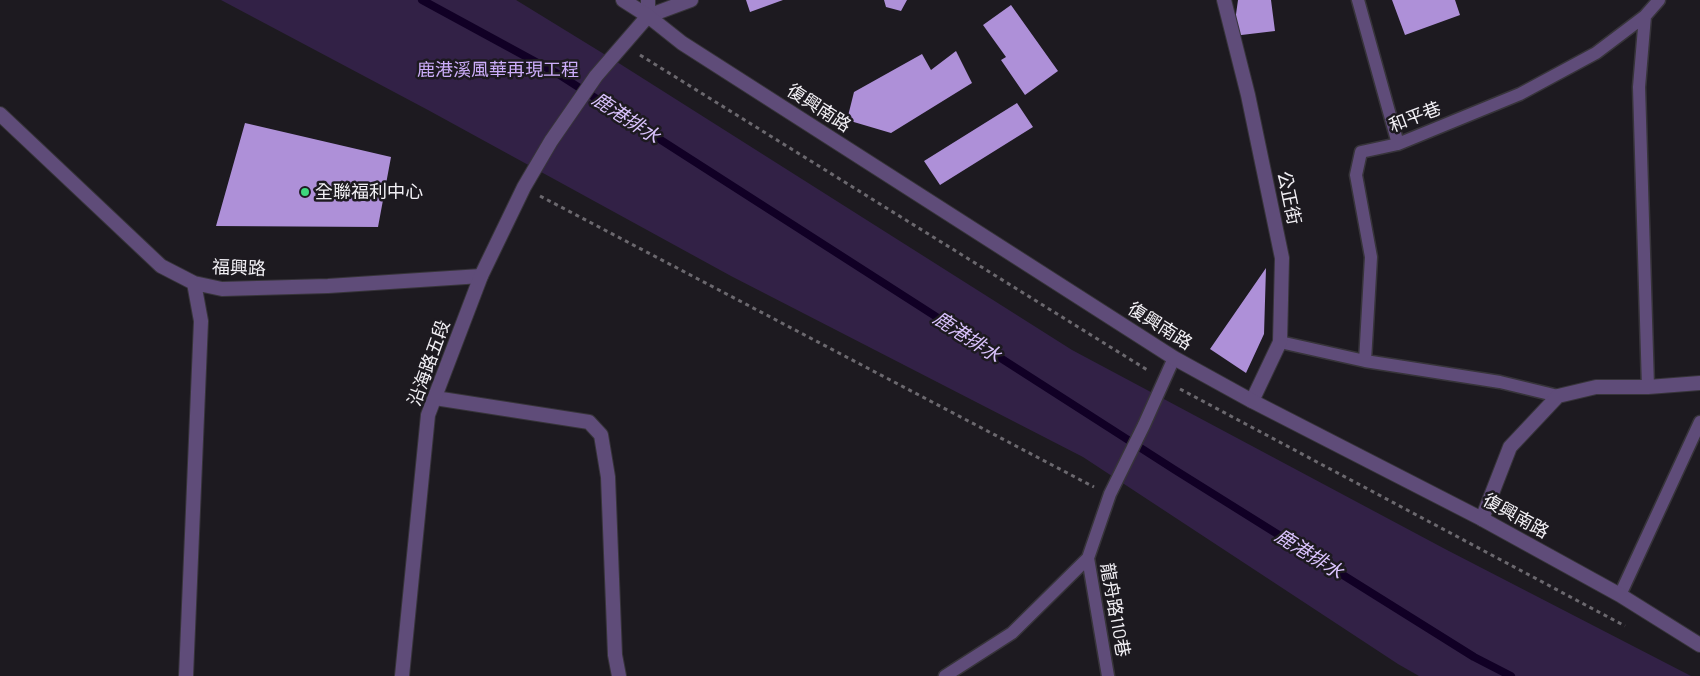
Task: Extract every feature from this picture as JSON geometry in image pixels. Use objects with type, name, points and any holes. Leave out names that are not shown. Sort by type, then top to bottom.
[{"type":"street","name":"復興南路","points":[[623,0],[648,16],[682,43],[1174,358],[1252,401],[1482,519],[1620,595],[1700,645]]},
{"type":"street","points":[[648,0],[648,16],[691,0]]},
{"type":"street","name":"公正街","points":[[1224,0],[1248,95],[1282,258],[1280,342],[1252,401]]},
{"type":"street","name":"沿海路五段","points":[[402,676],[428,414],[481,276],[524,187],[550,141],[596,76],[648,16]]},
{"type":"street","name":"福興路","points":[[0,114],[161,266],[194,283],[222,289],[328,286],[481,276]]},
{"type":"street","points":[[186,676],[201,320],[194,283]]},
{"type":"street","points":[[1482,519],[1510,447],[1558,396],[1596,387],[1648,387],[1700,382]]},
{"type":"street","points":[[435,398],[589,422],[601,435],[608,477],[615,655],[619,676]]},
{"type":"lane","points":[[1358,0],[1398,144]]},
{"type":"lane","name":"和平巷","points":[[1365,361],[1371,258],[1356,175],[1361,152],[1398,144],[1520,94],[1596,53],[1645,16],[1659,0]]},
{"type":"lane","points":[[1645,16],[1639,87],[1648,387]]},
{"type":"lane","points":[[1280,342],[1365,361],[1500,382],[1558,396]]},
{"type":"lane","points":[[1164,380],[1174,358]]},
{"type":"lane","name":"龍舟路110巷","points":[[1108,676],[1088,558],[1110,494],[1164,380]]},
{"type":"lane","points":[[1620,595],[1700,422]]},
{"type":"lane","points":[[945,676],[1012,633],[1088,558]]},
{"type":"path","points":[[638,53],[1164,380],[1625,626]]},
{"type":"path","points":[[524,187],[1095,488]]},
{"type":"green space","name":"鹿港溪風華再現工程","points":[[221,0],[516,0],[1072,350],[1445,549],[1691,676],[1419,676],[1083,457],[731,276],[428,110]]},
{"type":"building","points":[[746,0],[783,0],[750,12]]},
{"type":"building","points":[[884,0],[907,0],[901,11],[886,7]]},
{"type":"building","points":[[1238,0],[1271,0],[1275,31],[1233,36]]},
{"type":"building","points":[[1392,0],[1455,0],[1460,15],[1405,35]]},
{"type":"building","points":[[1011,5],[1058,71],[1025,95],[1001,60],[1006,57],[983,25]]},
{"type":"building","points":[[956,51],[972,83],[891,133],[847,120],[854,92],[922,54],[931,70]]},
{"type":"building","points":[[1017,103],[1033,127],[940,185],[924,161]]},
{"type":"building","name":"全聯福利中心","points":[[245,123],[391,157],[378,227],[216,226]]},
{"type":"building","points":[[1266,268],[1264,334],[1246,373],[1210,349]]},
{"type":"waterway","name":"鹿港排水","points":[[422,0],[558,74],[1175,470],[1474,657],[1511,676]]},
{"type":"place","name":"全聯福利中心","points":[[305,192]]}]
